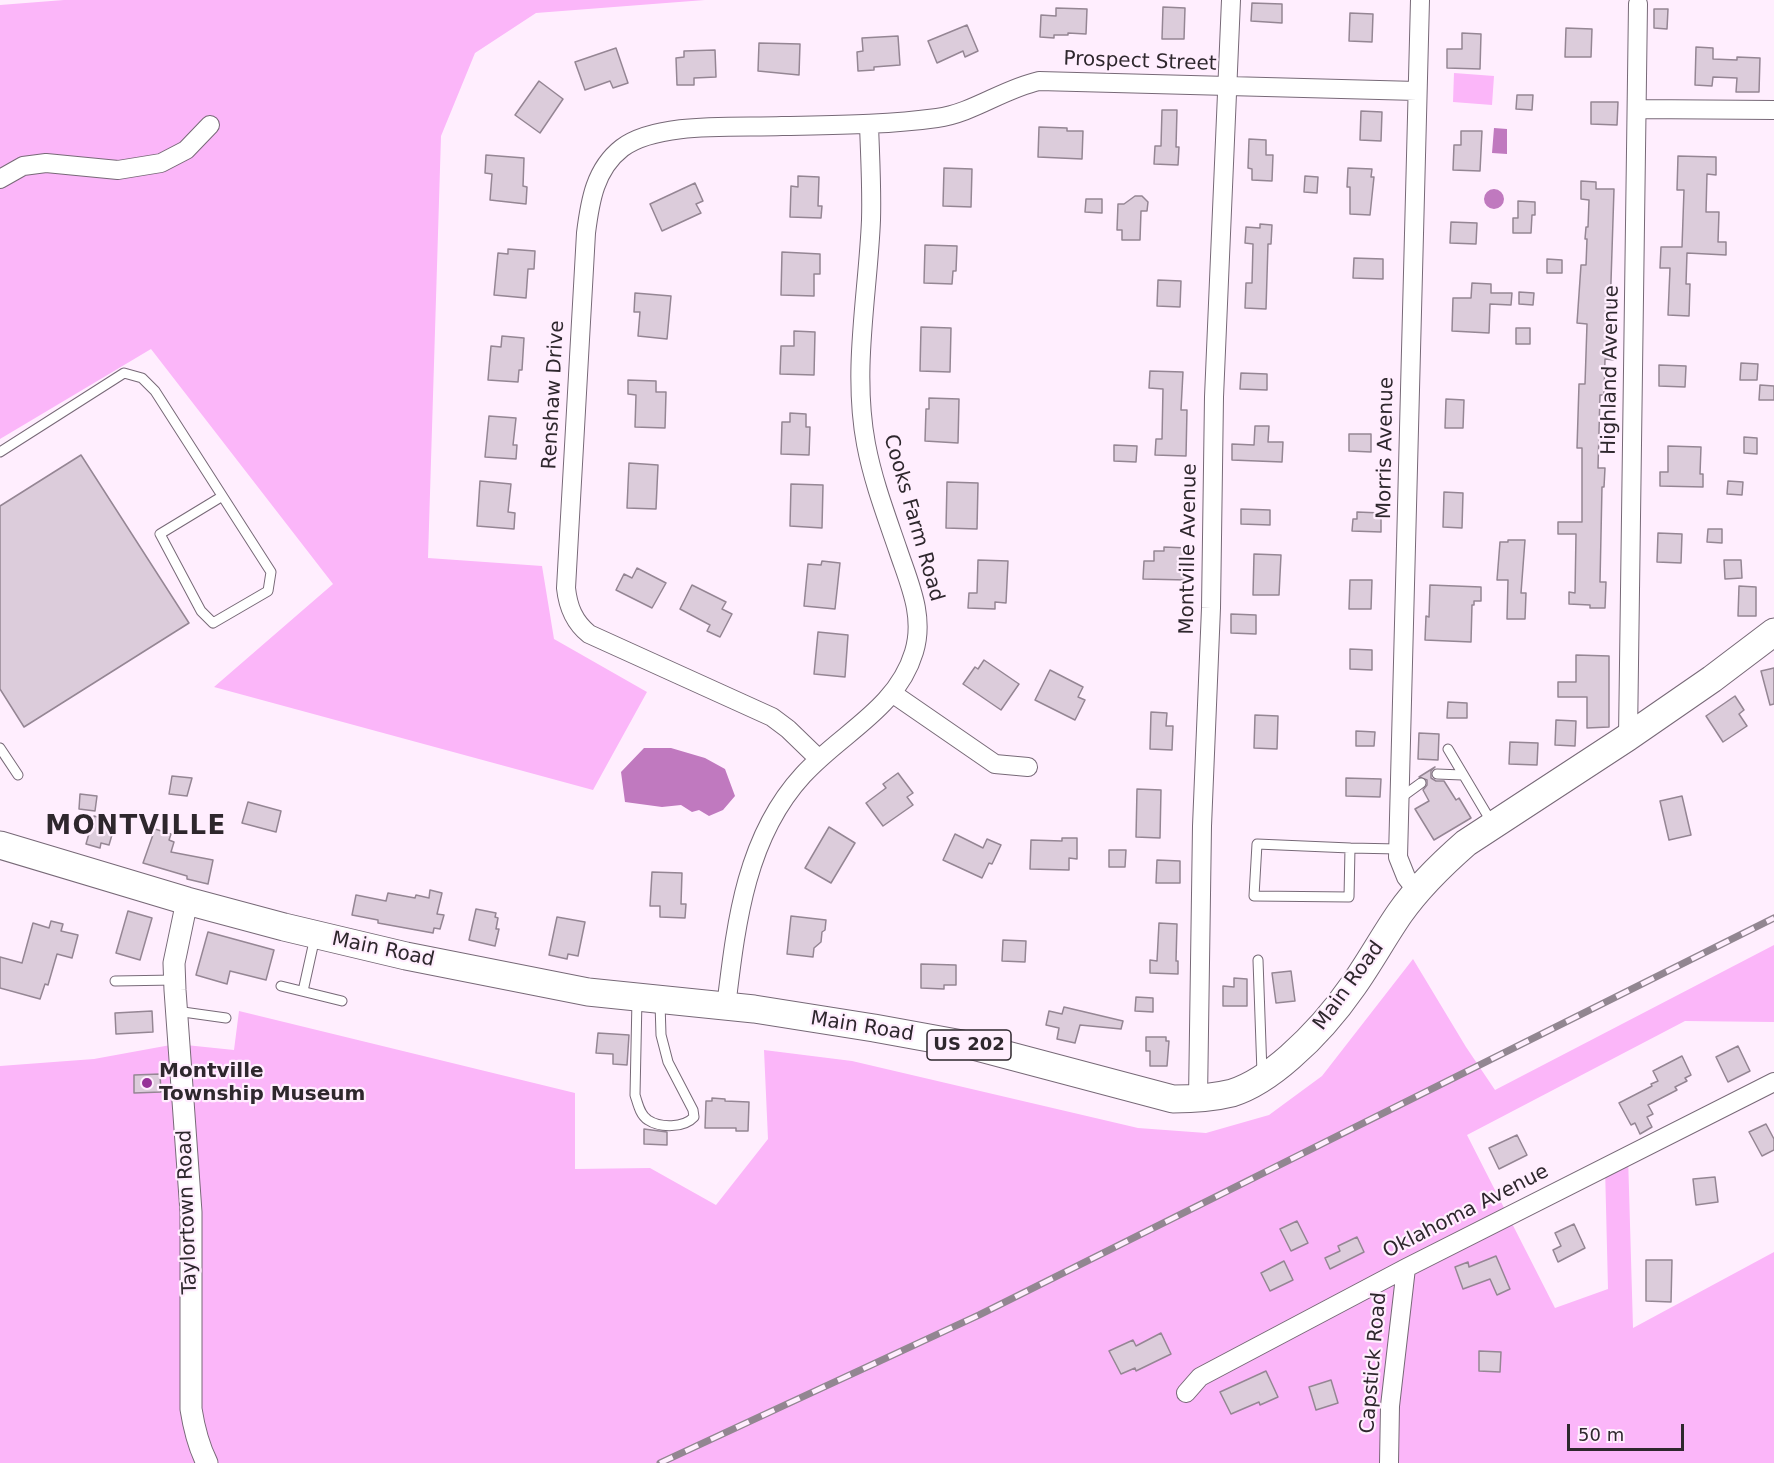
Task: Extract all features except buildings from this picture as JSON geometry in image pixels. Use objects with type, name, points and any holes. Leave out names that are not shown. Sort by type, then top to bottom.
[{"type":"main road","name":"Main Road","points":[[0,845],[187,901],[406,956],[588,992],[726,1007],[874,1028],[973,1046],[1173,1098],[1198,1099],[1233,1092],[1262,1078],[1306,1042],[1335,1011],[1417,891],[1466,843],[1628,737],[1770,639]]},
{"type":"street","name":"Montville Avenue","points":[[1198,1099],[1202,826],[1211,608],[1214,397],[1231,0]]},
{"type":"street","name":"Morris Avenue","points":[[1417,891],[1406,878],[1398,856],[1398,849],[1420,0]]},
{"type":"street","name":"Highland Avenue","points":[[1628,737],[1638,4]]},
{"type":"street","name":"Prospect Street","points":[[869,124],[951,116],[965,112],[1019,86],[1039,81],[1418,91]]},
{"type":"street","points":[[1637,109],[1774,110]]},
{"type":"street","name":"Cooks Farm Road","points":[[726,1007],[736,923],[747,879],[772,820],[802,776],[819,759],[872,716],[892,693],[907,672],[914,652],[918,620],[912,588],[872,474],[862,410],[861,357],[871,218],[869,124]]},
{"type":"street","name":"Renshaw Drive","points":[[819,759],[772,717],[613,647],[581,627],[570,609],[566,588],[586,233],[589,205],[606,165],[620,150],[638,139],[692,128],[869,124]]},
{"type":"street","points":[[0,179],[24,166],[46,163],[118,170],[161,163],[186,150],[210,126]]},
{"type":"street","points":[[892,693],[995,764],[1028,767]]},
{"type":"street","name":"Taylortown Road","points":[[187,901],[174,963],[191,1212],[191,1409],[201,1459]]},
{"type":"street","name":"Oklahoma Avenue","points":[[1186,1394],[1200,1377],[1406,1268],[1774,1082]]},
{"type":"street","name":"Capstick Road","points":[[1389,1463],[1390,1406],[1406,1268]]},
{"type":"lane","points":[[0,452],[124,373],[142,378],[155,391],[271,572],[268,591],[213,623],[201,611],[160,534],[221,497]]},
{"type":"lane","points":[[0,748],[18,775]]},
{"type":"lane","points":[[1448,749],[1493,825]]},
{"type":"lane","points":[[1437,774],[1462,775]]},
{"type":"lane","points":[[1399,799],[1421,783]]},
{"type":"lane","points":[[1350,848],[1349,897],[1254,896],[1257,844],[1398,849]]},
{"type":"lane","points":[[303,991],[315,935]]},
{"type":"lane","points":[[1258,960],[1262,1078]]},
{"type":"lane","points":[[115,981],[175,980]]},
{"type":"lane","points":[[281,986],[342,1001]]},
{"type":"lane","points":[[648,999],[668,1062],[693,1110],[693,1117],[689,1122],[666,1126],[648,1120],[639,1110],[635,1095],[648,999]]},
{"type":"lane","points":[[176,1011],[226,1018]]},
{"type":"shaded area","points":[[64,0],[705,0],[536,13],[475,53],[441,136],[428,558],[542,566],[554,639],[647,692],[593,790],[214,687],[333,584],[151,349],[0,439],[0,5]]},
{"type":"shaded area","points":[[1454,73],[1494,76],[1492,105],[1453,102]]},
{"type":"shaded area","points":[[1494,128],[1507,129],[1507,154],[1492,153]]},
{"type":"shaded area","points":[[1494,189],[1501,192],[1504,199],[1501,206],[1494,209],[1487,206],[1484,199],[1487,192]]},
{"type":"shaded area","points":[[644,748],[671,748],[705,758],[725,769],[735,796],[723,810],[709,816],[699,810],[692,812],[681,805],[662,807],[625,802],[621,772]]},
{"type":"shaded area","points":[[1774,945],[1774,1022],[1685,1021],[1467,1135],[1555,1308],[1608,1289],[1605,1166],[1628,1155],[1633,1328],[1774,1252],[1774,1463],[0,1463],[0,1066],[94,1059],[176,1044],[234,1050],[239,1011],[575,1093],[575,1169],[650,1168],[716,1205],[768,1139],[764,1050],[852,1061],[1138,1128],[1206,1133],[1269,1115],[1322,1076],[1413,959],[1495,1090]]},
{"type":"railway","points":[[660,1463],[979,1315],[1774,918]]},
{"type":"place","name":"Montville Township Museum","points":[[147,1083]]},
{"type":"district","name":"MONTVILLE","points":[[136,827]]}]
